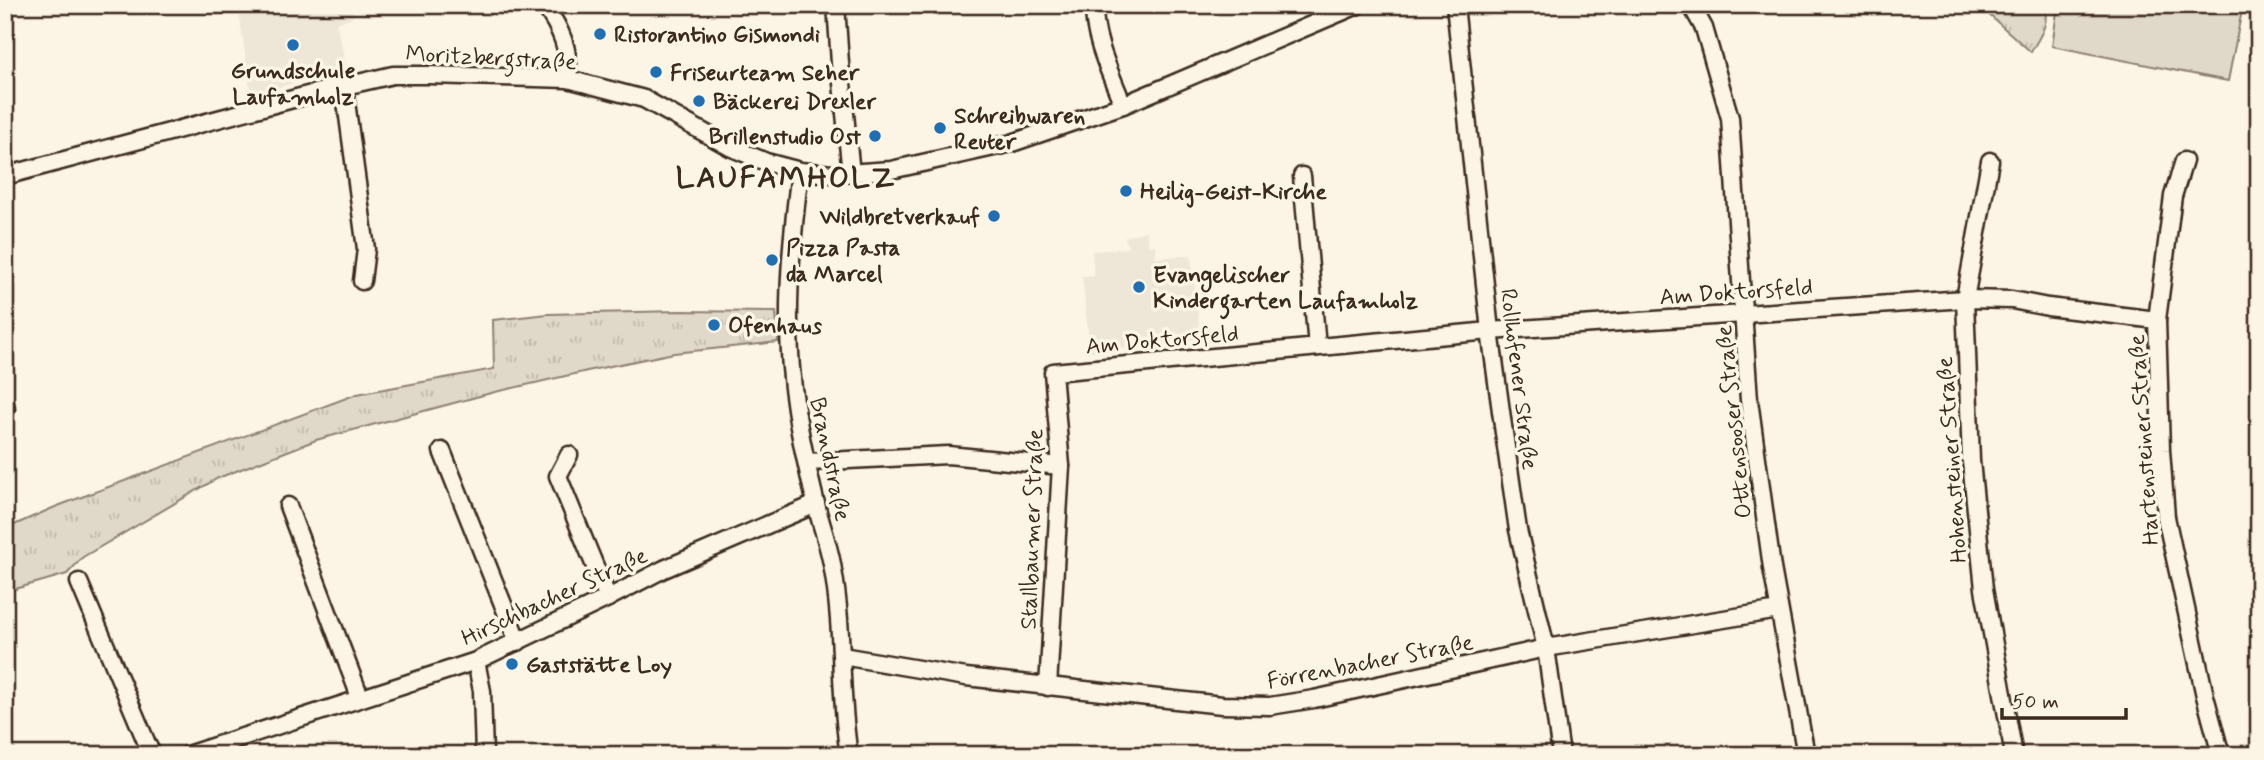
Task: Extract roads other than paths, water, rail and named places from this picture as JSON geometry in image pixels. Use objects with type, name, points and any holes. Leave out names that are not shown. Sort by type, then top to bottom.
[{"type":"street","points":[[544,5],[564,37],[569,62],[568,79]]},
{"type":"street","points":[[836,5],[839,63],[851,174]]},
{"type":"street","points":[[1094,5],[1093,16],[1102,50],[1123,106]]},
{"type":"street","name":"Moritzbergstraße","points":[[5,176],[393,75],[568,79],[643,99],[730,147],[766,162],[800,171],[851,174],[909,168],[1012,143],[1123,106],[1358,5]]},
{"type":"street","name":"Rollhofener Straße","points":[[1455,5],[1490,331],[1518,530],[1546,648],[1561,755]]},
{"type":"street","name":"Ottensooser Straße","points":[[1691,5],[1704,28],[1730,118],[1749,400],[1779,610],[1806,755]]},
{"type":"street","points":[[344,87],[366,249],[362,281]]},
{"type":"street","name":"Hohensteiner Straße","points":[[1990,161],[1965,299],[1971,461],[1983,589],[2014,755]]},
{"type":"street","name":"Hartensteiner Straße","points":[[2184,162],[2173,196],[2157,320],[2161,450],[2166,517],[2205,696],[2221,755]]},
{"type":"street","name":"Brandstraße","points":[[800,171],[793,231],[789,336],[796,410],[833,570],[842,656],[844,724],[849,755]]},
{"type":"street","points":[[1302,176],[1317,347]]},
{"type":"street","name":"Am Doktorsfeld","points":[[1054,372],[1490,331],[1965,299],[2012,300],[2157,320]]},
{"type":"street","name":"Stallbaumer Straße","points":[[1048,687],[1061,466],[1054,372]]},
{"type":"street","points":[[442,451],[518,642]]},
{"type":"street","points":[[569,455],[558,476],[608,598]]},
{"type":"street","points":[[808,462],[948,455],[1061,466]]},
{"type":"street","name":"Hirschbacher Straße","points":[[187,755],[476,661],[664,569],[816,504]]},
{"type":"street","points":[[288,506],[360,697]]},
{"type":"street","points":[[79,582],[153,755]]},
{"type":"street","name":"Förrenbacher Straße","points":[[842,656],[966,677],[1048,687],[1222,705],[1270,706],[1314,699],[1546,648],[1779,610]]},
{"type":"street","points":[[476,661],[482,691],[484,755]]},
{"type":"place","name":"Ristorantino Gismondi","points":[[600,34]]},
{"type":"place","name":"Grundschule Laufamholz","points":[[293,45]]},
{"type":"place","name":"Friseurteam Seher","points":[[656,72]]},
{"type":"place","name":"Bäckerei Drexler","points":[[699,101]]},
{"type":"place","name":"Schreibwaren Reuter","points":[[940,128]]},
{"type":"place","name":"Brillenstudio Ost","points":[[875,136]]},
{"type":"place","name":"Heilig-Geist-Kirche","points":[[1126,191]]},
{"type":"place","name":"Wildbretverkauf","points":[[994,216]]},
{"type":"place","name":"Pizza Pasta da Marcel","points":[[772,260]]},
{"type":"place","name":"Evangelischer Kindergarten Laufamholz","points":[[1139,287]]},
{"type":"place","name":"Ofenhaus","points":[[714,325]]},
{"type":"place","name":"Gaststätte Loy","points":[[512,664]]},
{"type":"district","name":"LAUFAMHOLZ","points":[[786,177]]}]
